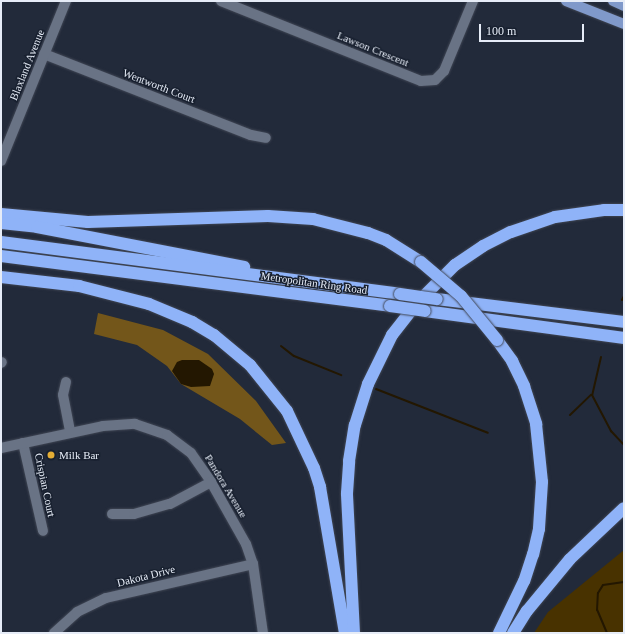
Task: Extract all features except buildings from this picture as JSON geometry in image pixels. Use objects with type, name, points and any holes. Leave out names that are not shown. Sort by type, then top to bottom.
[{"type":"highway","points":[[354,633],[347,493],[349,461],[355,425],[368,384],[392,334],[417,303],[455,265],[483,246],[511,232],[555,217],[604,210],[624,210]]},
{"type":"highway","points":[[1,214],[88,222],[268,216],[313,219],[368,232],[386,240],[421,262],[462,296],[512,361],[524,386],[536,424],[542,482],[539,529],[524,581],[499,633]]},
{"type":"highway","points":[[1,223],[219,261],[290,280]]},
{"type":"highway","name":"Metropolitan Ring Road","points":[[1,242],[624,322]]},
{"type":"highway","name":"Metropolitan Ring Road","points":[[1,256],[624,338]]},
{"type":"highway","points":[[1,277],[79,286],[149,304],[208,332],[250,365],[287,411],[314,468],[325,512],[345,633]]},
{"type":"highway","points":[[513,633],[527,610],[570,560],[624,508]]},
{"type":"main road","points":[[566,1],[624,24]]},
{"type":"main road","points":[[613,1],[624,6]]},
{"type":"street","name":"Blaxland Avenue","points":[[1,161],[66,1]]},
{"type":"street","name":"Lawson Crescent","points":[[221,1],[421,81],[435,80],[444,71],[473,1]]},
{"type":"street","name":"Wentworth Court","points":[[44,54],[243,132],[266,138]]},
{"type":"street","points":[[66,382],[63,395],[70,432]]},
{"type":"street","name":"Pandora Avenue","points":[[1,448],[70,432],[104,426],[135,424],[167,435],[191,453],[211,482],[246,544],[253,564],[263,633]]},
{"type":"street","name":"Crispian Court","points":[[23,444],[43,531]]},
{"type":"street","points":[[112,514],[134,514],[170,504],[211,482]]},
{"type":"street","name":"Dakota Drive","points":[[54,633],[77,612],[106,598],[253,564]]},
{"type":"shaded area","points":[[98,313],[163,330],[208,354],[256,401],[286,443],[272,445],[240,419],[181,384],[167,366],[137,345],[94,334]]},
{"type":"shaded area","points":[[182,360],[199,360],[212,369],[214,374],[210,386],[191,387],[181,384],[172,371],[177,362]]},
{"type":"shaded area","points":[[624,550],[624,633],[534,633],[548,612]]},
{"type":"waterway","points":[[622,300],[624,296]]},
{"type":"waterway","points":[[281,346],[294,356],[341,375]]},
{"type":"waterway","points":[[601,357],[592,395],[611,431],[624,445]]},
{"type":"waterway","points":[[376,389],[488,433]]},
{"type":"waterway","points":[[570,415],[591,395]]},
{"type":"waterway","points":[[607,633],[597,610],[598,593],[603,585],[624,582]]},
{"type":"place","name":"Milk Bar","points":[[51,455]]}]
